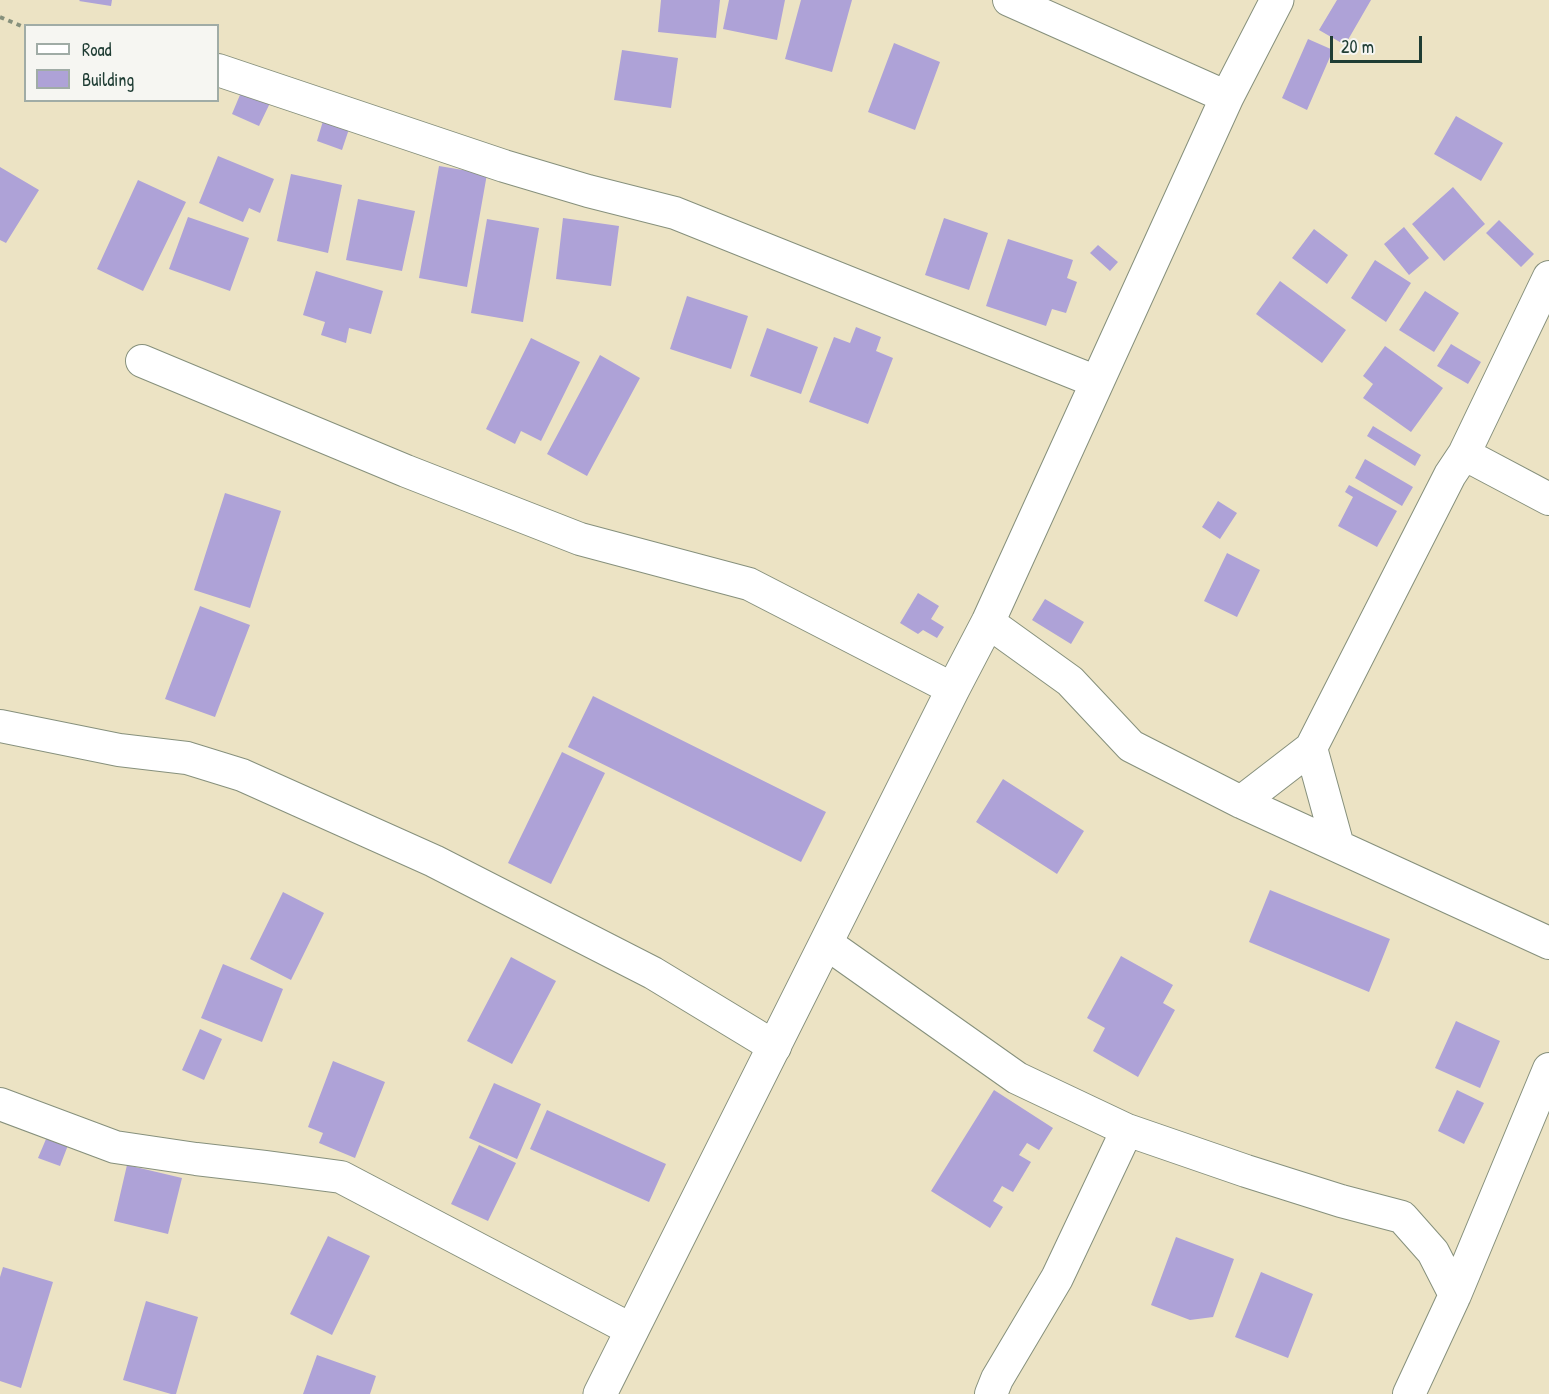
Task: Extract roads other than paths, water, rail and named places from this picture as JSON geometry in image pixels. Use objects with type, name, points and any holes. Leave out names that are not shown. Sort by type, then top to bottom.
[{"type":"street","points":[[1009,0],[1227,97]]},
{"type":"street","points":[[600,1394],[988,622],[1227,97],[1277,0]]},
{"type":"street","points":[[219,70],[504,166],[588,191],[675,213],[1097,382]]},
{"type":"street","points":[[1241,802],[1311,748],[1450,475],[1464,454],[1549,277]]},
{"type":"street","points":[[141,361],[406,471],[580,538],[749,584],[953,688]]},
{"type":"street","points":[[1464,454],[1549,499]]},
{"type":"street","points":[[988,622],[1070,681],[1131,746],[1241,802],[1549,942]]},
{"type":"street","points":[[0,726],[119,750],[187,758],[243,775],[434,861],[643,968],[775,1047]]},
{"type":"street","points":[[1311,748],[1338,846]]},
{"type":"street","points":[[826,943],[1017,1078],[1127,1130],[1341,1201],[1402,1217],[1433,1252],[1455,1295]]},
{"type":"street","points":[[1409,1394],[1455,1295],[1549,1069]]},
{"type":"street","points":[[0,1104],[115,1147],[196,1160],[341,1177],[632,1330]]},
{"type":"street","points":[[991,1394],[997,1379],[1058,1278],[1127,1130]]}]
